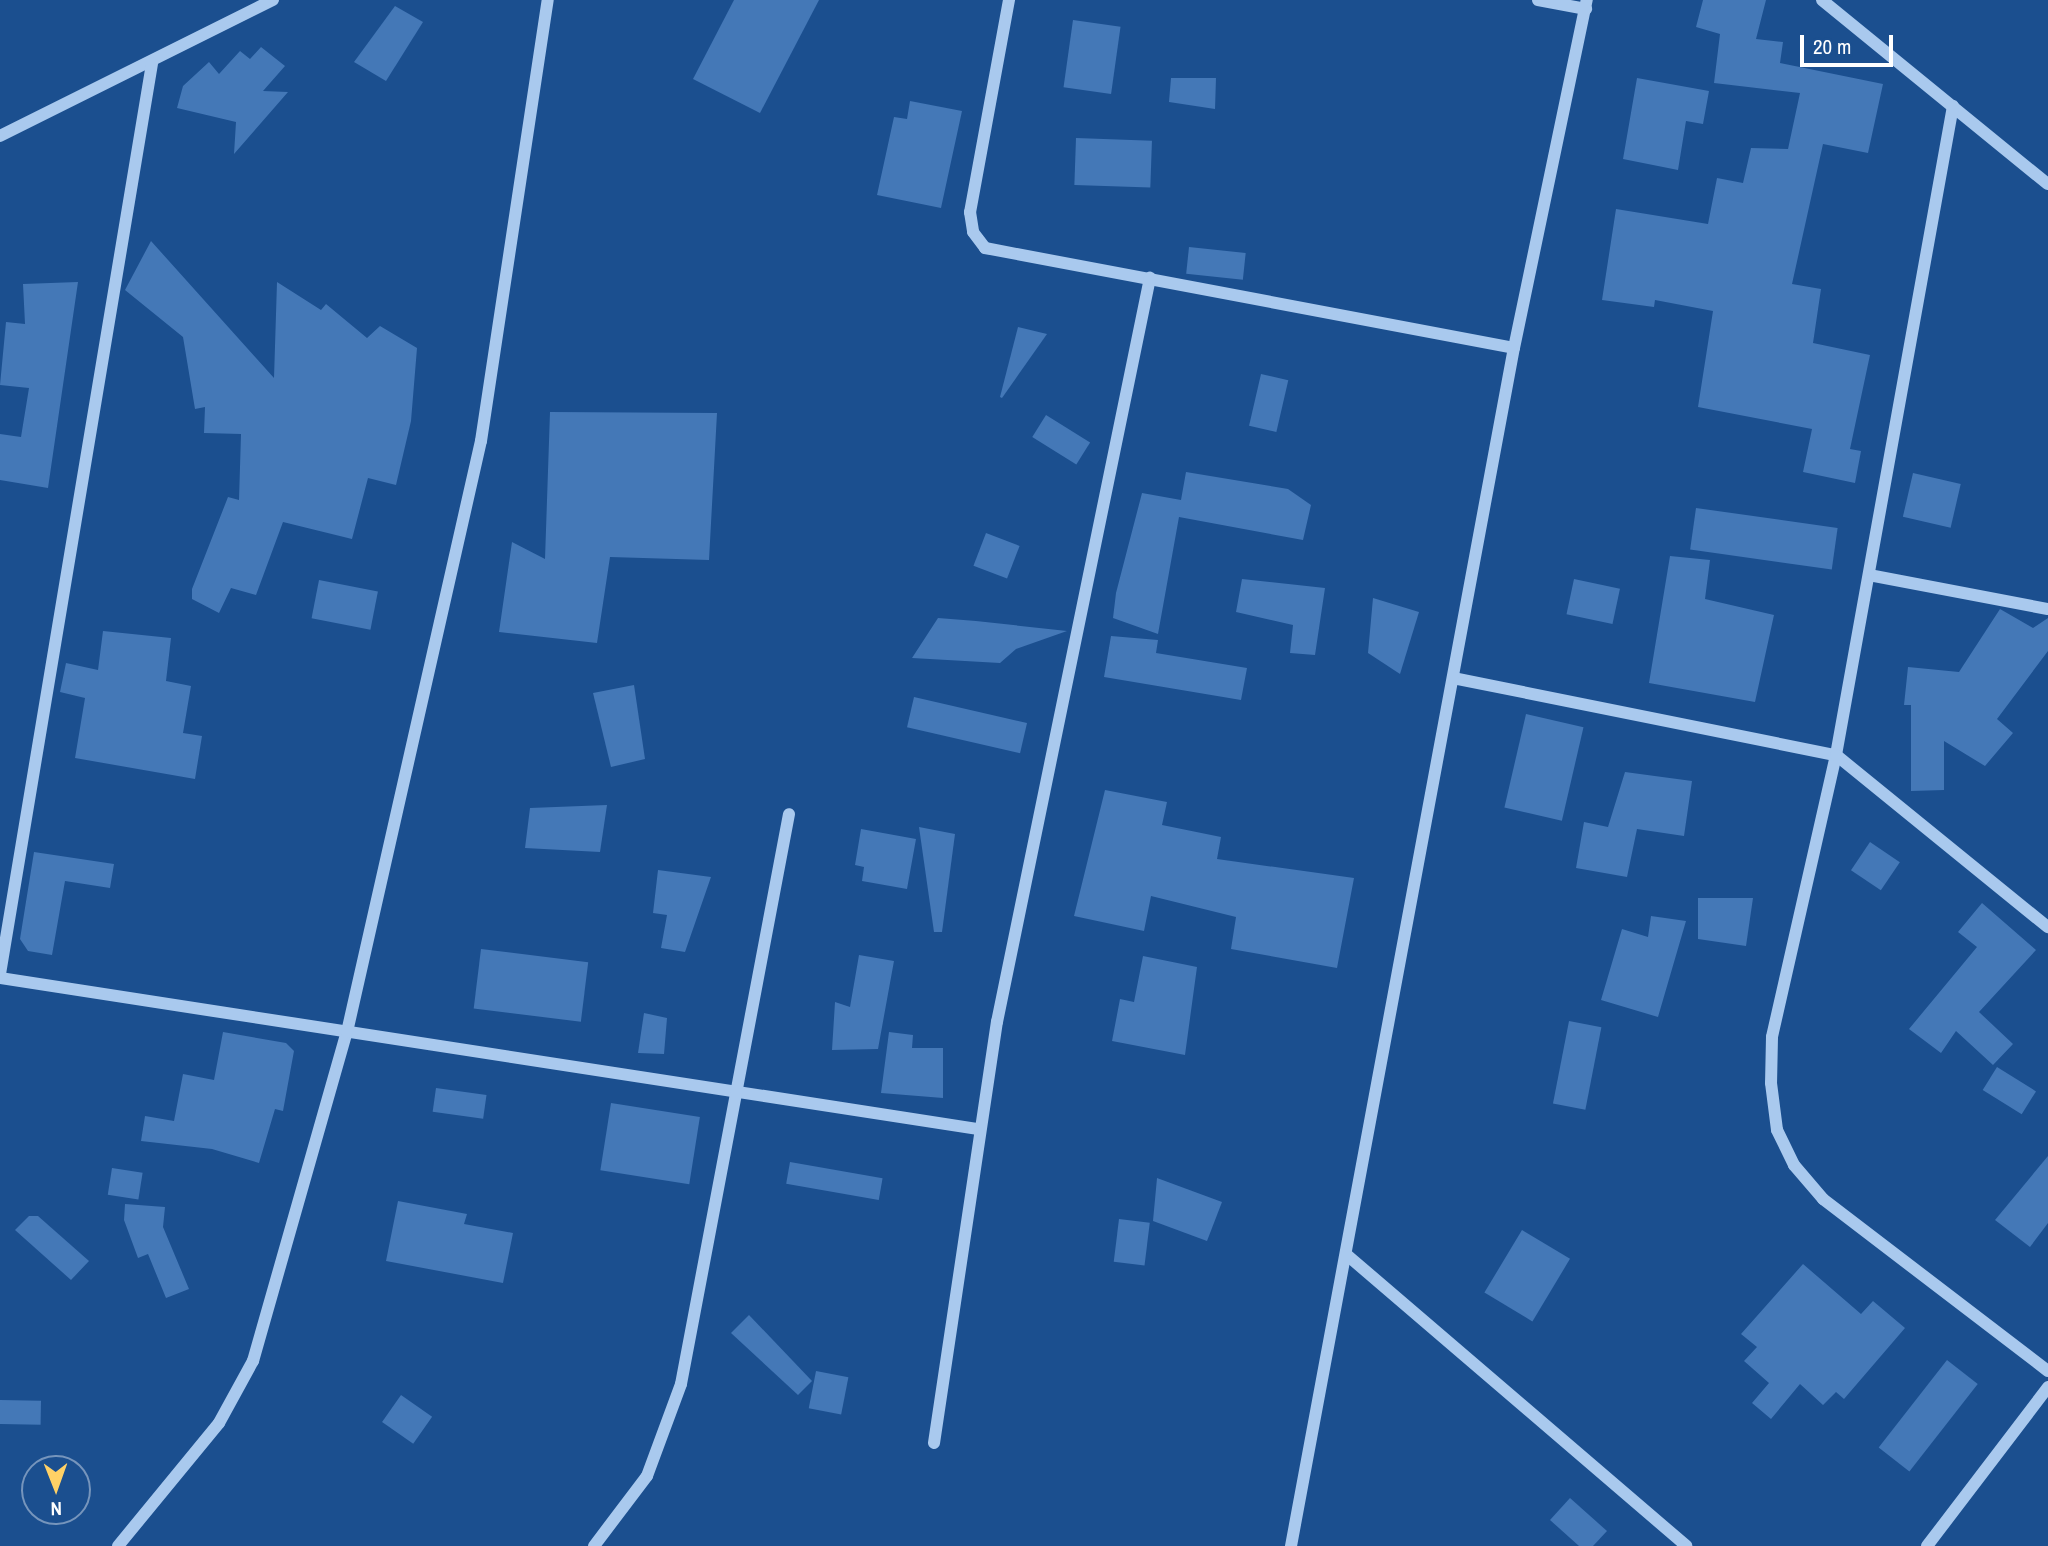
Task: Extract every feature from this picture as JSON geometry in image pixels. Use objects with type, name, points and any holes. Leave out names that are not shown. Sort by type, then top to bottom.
[{"type":"street","points":[[0,136],[152,64],[273,0]]},
{"type":"street","points":[[118,1546],[219,1423],[253,1360],[347,1032],[481,441],[548,0]]},
{"type":"street","points":[[1009,0],[970,212],[973,232],[985,248],[1003,254],[1150,278],[1514,348]]},
{"type":"street","points":[[1291,1546],[1514,348],[1587,4],[1538,0]]},
{"type":"street","points":[[1822,0],[2048,184]]},
{"type":"street","points":[[152,64],[0,976],[978,1129]]},
{"type":"street","points":[[1953,106],[1836,755],[1772,1037],[1777,1130],[1794,1165],[1823,1199],[2048,1371]]},
{"type":"street","points":[[934,1443],[978,1129],[1150,278]]},
{"type":"street","points":[[1869,575],[2048,609]]},
{"type":"street","points":[[1453,678],[1836,755],[2048,927]]},
{"type":"street","points":[[594,1546],[647,1476],[670,1425],[740,1090],[789,814]]},
{"type":"street","points":[[1347,1255],[1686,1546]]},
{"type":"street","points":[[1927,1546],[2048,1387]]},
{"type":"building","points":[[734,0],[819,0],[760,113],[693,79]]},
{"type":"building","points":[[1703,0],[1766,0],[1756,39],[1783,42],[1780,63],[1883,84],[1868,153],[1823,144],[1792,284],[1821,289],[1813,343],[1870,355],[1850,449],[1861,451],[1855,483],[1803,472],[1812,429],[1698,407],[1713,311],[1655,300],[1654,307],[1602,300],[1616,209],[1708,224],[1717,178],[1743,183],[1751,148],[1788,149],[1800,93],[1714,83],[1720,34],[1696,27]]},
{"type":"building","points":[[395,6],[423,22],[386,81],[354,62]]},
{"type":"building","points":[[1073,20],[1121,27],[1111,94],[1064,87]]},
{"type":"building","points":[[261,47],[285,66],[263,91],[288,92],[234,154],[236,122],[177,108],[183,86],[209,62],[219,74],[240,51],[250,59]]},
{"type":"building","points":[[1171,78],[1216,78],[1215,109],[1169,102]]},
{"type":"building","points":[[1637,78],[1709,91],[1703,124],[1686,121],[1678,170],[1623,159]]},
{"type":"building","points":[[910,101],[962,111],[941,208],[877,195],[894,117],[907,119]]},
{"type":"building","points":[[1076,138],[1152,141],[1150,188],[1074,185]]},
{"type":"building","points":[[151,241],[274,378],[277,282],[321,310],[326,304],[367,338],[380,326],[417,348],[411,421],[396,485],[368,478],[352,539],[283,522],[256,595],[231,588],[219,613],[192,599],[192,589],[228,497],[239,500],[241,434],[204,433],[205,407],[195,409],[183,337],[125,290]]},
{"type":"building","points":[[1189,247],[1246,253],[1243,280],[1186,274]]},
{"type":"building","points":[[78,282],[48,488],[0,480],[0,434],[21,437],[29,388],[0,385],[6,322],[25,324],[23,284]]},
{"type":"building","points":[[1018,327],[1047,334],[1002,398],[1000,397]]},
{"type":"building","points":[[1261,374],[1288,380],[1276,432],[1249,426]]},
{"type":"building","points":[[550,412],[717,413],[709,560],[610,557],[597,643],[499,632],[512,542],[545,559]]},
{"type":"building","points":[[1046,415],[1090,443],[1076,465],[1032,437]]},
{"type":"building","points":[[1186,472],[1288,489],[1311,505],[1303,540],[1179,517],[1158,634],[1113,618],[1116,593],[1142,493],[1181,500]]},
{"type":"building","points":[[1913,473],[1961,484],[1951,528],[1903,517]]},
{"type":"building","points":[[1696,508],[1838,528],[1832,569],[1690,550]]},
{"type":"building","points":[[986,533],[1020,546],[1007,579],[973,566]]},
{"type":"building","points":[[1670,556],[1710,560],[1705,599],[1774,615],[1755,702],[1649,683]]},
{"type":"building","points":[[1242,579],[1325,588],[1315,655],[1290,653],[1293,625],[1236,612]]},
{"type":"building","points":[[1574,579],[1620,589],[1612,624],[1567,614]]},
{"type":"building","points":[[319,580],[378,591],[370,630],[312,618]]},
{"type":"building","points":[[1373,598],[1419,612],[1400,674],[1368,653]]},
{"type":"building","points":[[2000,609],[2033,628],[2048,618],[2048,651],[1997,719],[2013,733],[1985,766],[1944,741],[1944,790],[1911,791],[1911,705],[1904,705],[1908,667],[1959,672]]},
{"type":"building","points":[[938,618],[1067,631],[1016,649],[1000,663],[912,658]]},
{"type":"building","points":[[103,631],[171,638],[166,681],[191,686],[183,733],[202,736],[195,779],[75,758],[85,698],[60,692],[66,663],[98,670]]},
{"type":"building","points":[[1111,636],[1158,640],[1156,653],[1247,668],[1241,700],[1104,677]]},
{"type":"building","points":[[634,685],[645,759],[611,767],[593,693]]},
{"type":"building","points":[[914,697],[1027,723],[1020,753],[907,727]]},
{"type":"building","points":[[1526,714],[1583,727],[1562,821],[1504,808]]},
{"type":"building","points":[[1625,772],[1692,781],[1684,836],[1637,829],[1627,877],[1576,868],[1584,822],[1608,827]]},
{"type":"building","points":[[1105,790],[1167,802],[1162,825],[1221,837],[1217,859],[1354,878],[1337,968],[1231,949],[1236,917],[1151,896],[1144,931],[1074,916]]},
{"type":"building","points":[[607,805],[600,852],[525,848],[530,808]]},
{"type":"building","points":[[919,827],[955,834],[942,932],[934,932]]},
{"type":"building","points":[[861,829],[916,839],[907,889],[862,881],[864,867],[855,865]]},
{"type":"building","points":[[1870,842],[1900,862],[1881,890],[1851,870]]},
{"type":"building","points":[[34,852],[114,864],[110,888],[65,881],[52,955],[28,951],[20,939]]},
{"type":"building","points":[[658,870],[711,877],[685,952],[661,948],[667,915],[653,913]]},
{"type":"building","points":[[1698,898],[1753,898],[1746,946],[1698,939]]},
{"type":"building","points":[[1982,903],[2036,950],[1979,1012],[2013,1044],[1993,1065],[1956,1031],[1941,1053],[1909,1029],[1977,947],[1958,932]]},
{"type":"building","points":[[1651,916],[1686,921],[1658,1017],[1601,1000],[1622,929],[1648,937]]},
{"type":"building","points":[[481,949],[588,962],[581,1022],[474,1009]]},
{"type":"building","points":[[859,955],[894,961],[878,1049],[832,1050],[835,1002],[850,1007]]},
{"type":"building","points":[[1143,956],[1197,967],[1185,1055],[1112,1041],[1120,999],[1134,1002]]},
{"type":"building","points":[[644,1013],[667,1018],[664,1054],[638,1053]]},
{"type":"building","points":[[1569,1021],[1601,1027],[1585,1110],[1553,1103]]},
{"type":"building","points":[[223,1032],[286,1043],[294,1051],[283,1111],[275,1109],[259,1163],[212,1149],[141,1141],[145,1116],[174,1121],[183,1074],[214,1080]]},
{"type":"building","points":[[889,1032],[913,1035],[912,1048],[943,1048],[943,1098],[881,1093]]},
{"type":"building","points":[[1997,1067],[2036,1091],[2022,1114],[1983,1090]]},
{"type":"building","points":[[436,1088],[487,1095],[483,1119],[433,1112]]},
{"type":"building","points":[[611,1103],[700,1117],[689,1184],[600,1170]]},
{"type":"building","points":[[2048,1156],[2048,1223],[2030,1247],[1995,1220]]},
{"type":"building","points":[[790,1162],[883,1178],[879,1200],[786,1184]]},
{"type":"building","points":[[112,1168],[143,1173],[138,1200],[108,1195]]},
{"type":"building","points":[[1157,1178],[1222,1202],[1207,1241],[1153,1221]]},
{"type":"building","points":[[398,1201],[467,1214],[464,1224],[513,1233],[503,1283],[386,1261]]},
{"type":"building","points":[[125,1204],[165,1207],[163,1227],[189,1289],[166,1298],[148,1254],[138,1258],[124,1220]]},
{"type":"building","points":[[29,1216],[38,1216],[89,1261],[71,1280],[15,1230]]},
{"type":"building","points":[[1119,1219],[1150,1223],[1145,1265],[1114,1262]]},
{"type":"building","points":[[1522,1230],[1570,1259],[1532,1321],[1484,1293]]},
{"type":"building","points":[[1803,1264],[1861,1314],[1873,1301],[1905,1328],[1844,1399],[1836,1392],[1823,1405],[1800,1384],[1771,1419],[1752,1403],[1769,1383],[1744,1361],[1757,1347],[1741,1334]]},
{"type":"building","points":[[749,1315],[812,1381],[798,1395],[731,1333]]},
{"type":"building","points":[[1947,1360],[1978,1384],[1909,1471],[1879,1447]]},
{"type":"building","points":[[816,1371],[848,1377],[841,1415],[809,1408]]},
{"type":"building","points":[[401,1395],[432,1417],[413,1444],[382,1422]]},
{"type":"building","points":[[0,1400],[41,1401],[41,1425],[0,1424]]},
{"type":"building","points":[[1570,1498],[1607,1531],[1593,1546],[1579,1546],[1550,1520]]}]
